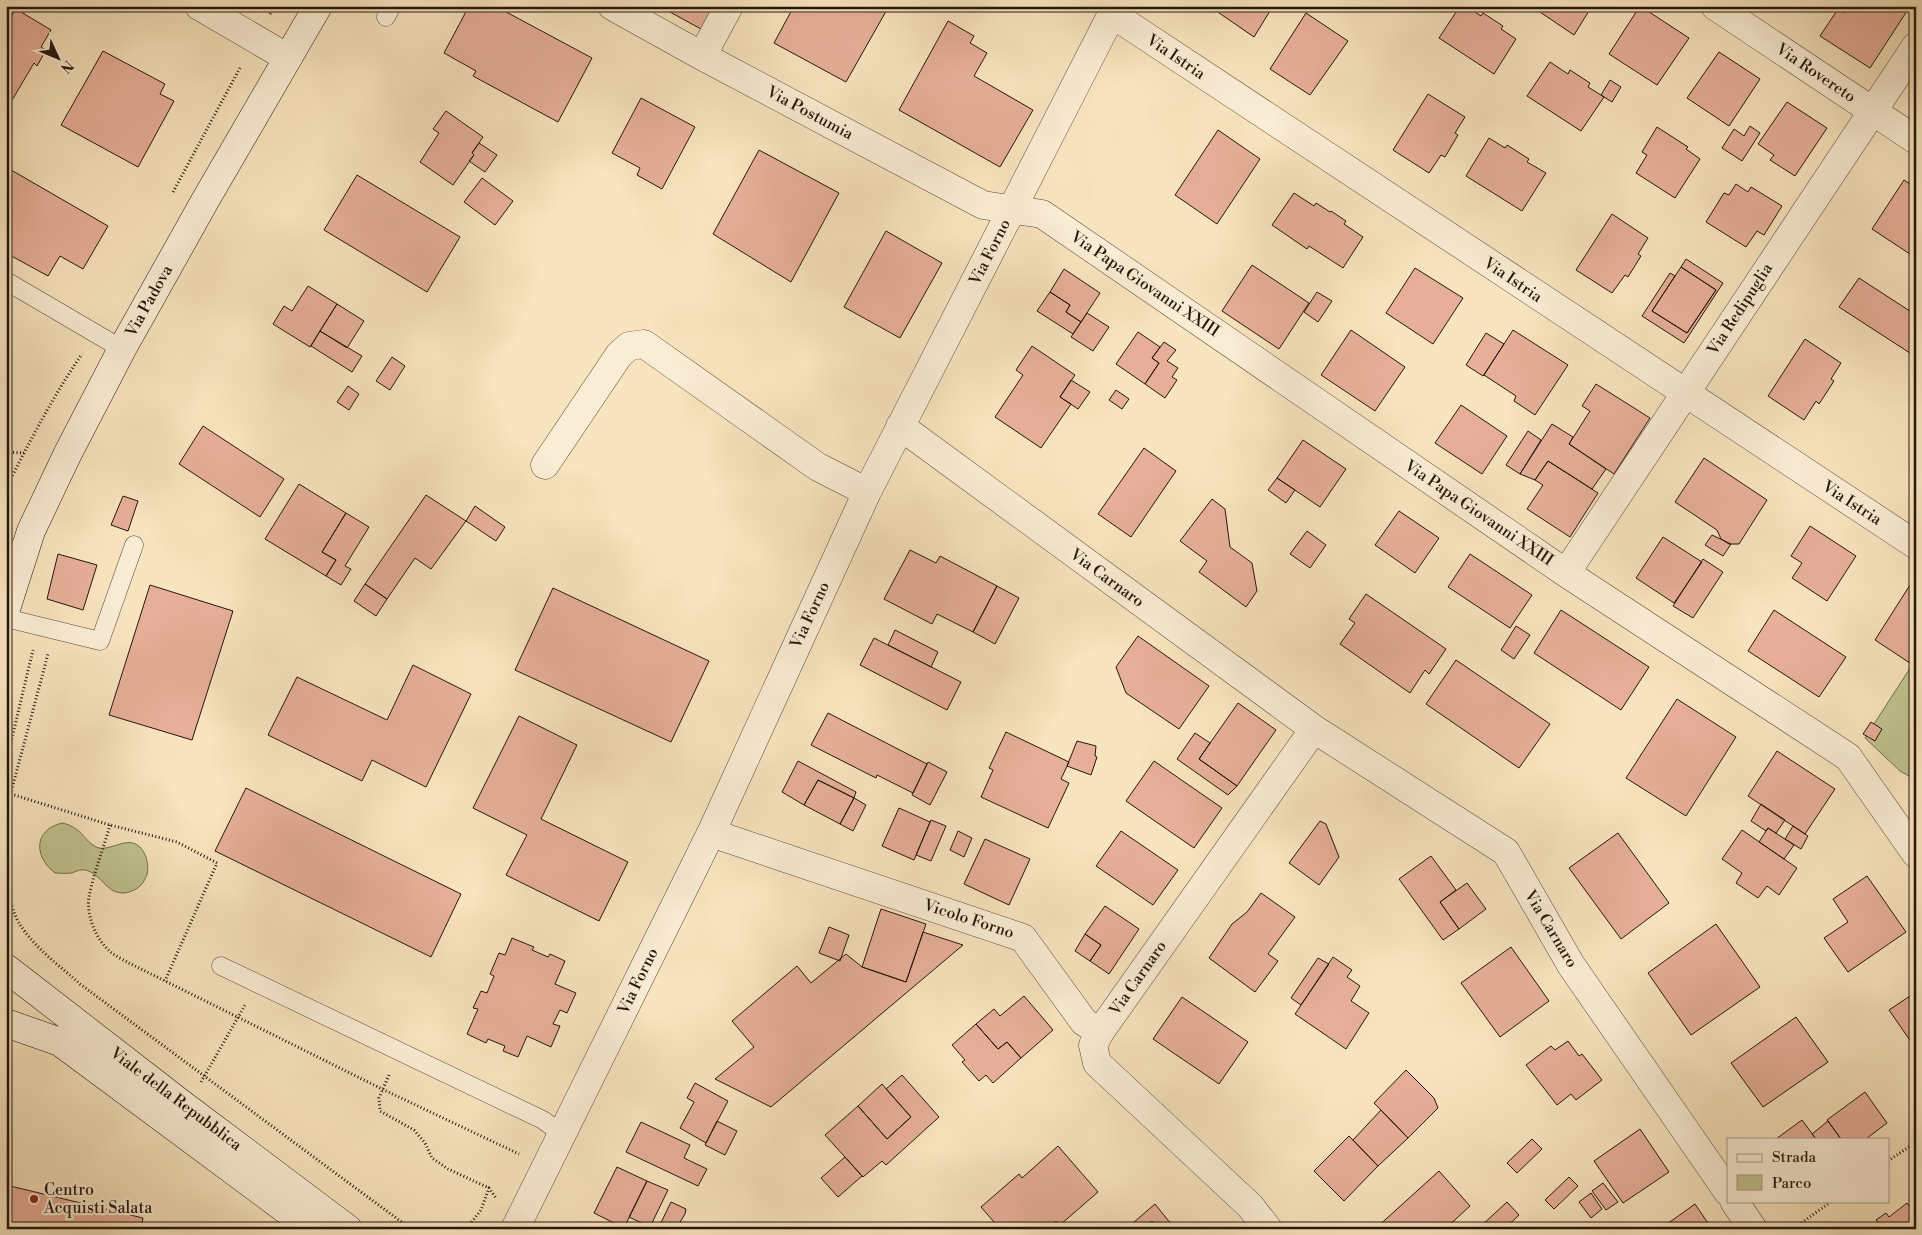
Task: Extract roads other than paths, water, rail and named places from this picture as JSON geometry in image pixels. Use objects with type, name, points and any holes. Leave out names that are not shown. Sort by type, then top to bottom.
[{"type":"street","points":[[198,6],[288,58]]},
{"type":"street","name":"Via Padova","points":[[6,609],[31,531],[122,349],[318,6]]},
{"type":"street","name":"Via Postumia","points":[[612,6],[702,56],[983,204],[1012,209]]},
{"type":"street","points":[[702,56],[729,6]]},
{"type":"street","name":"Via Rovereto","points":[[1715,6],[1916,140]]},
{"type":"street","name":"Via Forno","points":[[515,1229],[712,831],[867,492],[1114,10]]},
{"type":"street","name":"Via Istria","points":[[1114,10],[1684,394],[1916,545]]},
{"type":"street","name":"Via Redipuglia","points":[[1566,573],[1916,46]]},
{"type":"street","name":"Via Papa Giovanni XXIII","points":[[1012,209],[1042,214],[1566,573],[1848,757],[1916,854]]},
{"type":"street","points":[[546,465],[619,355],[629,346],[644,344],[818,467],[867,492]]},
{"type":"street","name":"Via Carnaro","points":[[900,426],[1314,729],[1506,852],[1571,965],[1727,1191]]},
{"type":"street","name":"Via Carnaro","points":[[1100,1032],[1314,729]]},
{"type":"street","name":"Vicolo Forno","points":[[712,831],[726,838],[1023,938],[1084,1022],[1100,1032]]},
{"type":"street","name":"Viale della Repubblica","points":[[6,968],[183,1105],[348,1229]]},
{"type":"street","name":"Viale della Repubblica","points":[[6,1023],[60,1042],[312,1229]]},
{"type":"street","points":[[1100,1032],[1093,1045],[1098,1063],[1250,1206],[1268,1229]]},
{"type":"street","points":[[1735,1202],[1754,1229]]},
{"type":"lane","points":[[6,281],[122,349]]},
{"type":"lane","points":[[6,618],[100,641],[134,545]]},
{"type":"lane","points":[[221,966],[543,1120],[562,1134]]},
{"type":"place","name":"Centro Acquisti Salata","points":[[34,1199]]}]
